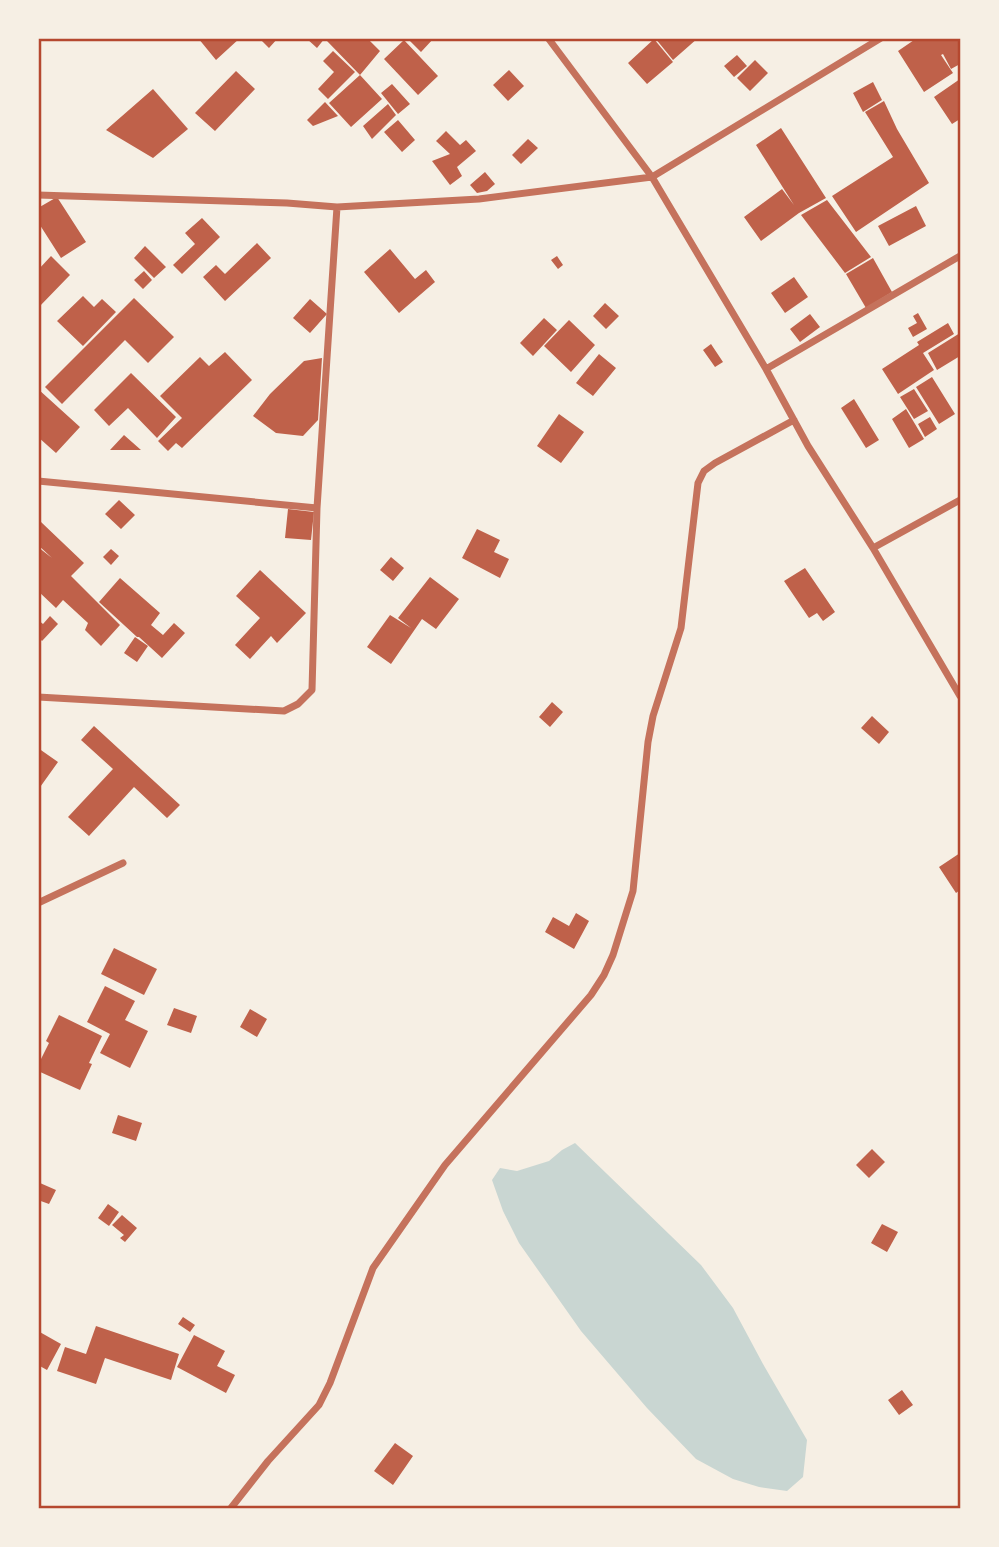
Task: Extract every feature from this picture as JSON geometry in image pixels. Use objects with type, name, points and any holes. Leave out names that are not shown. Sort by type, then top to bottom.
[{"type":"street","points":[[548,38],[652,177],[766,369],[808,446],[873,548],[961,696]]},
{"type":"street","points":[[38,195],[287,203],[337,208],[479,198],[652,177],[881,38]]},
{"type":"street","points":[[38,696],[284,711],[298,704],[312,690],[317,508],[337,208]]},
{"type":"street","points":[[766,369],[961,256]]},
{"type":"street","points":[[231,1508],[268,1461],[319,1405],[330,1383],[373,1268],[445,1165],[591,995],[604,975],[633,891],[648,742],[653,716],[681,628],[698,484],[704,471],[715,463],[794,420]]},
{"type":"street","points":[[38,481],[317,508]]},
{"type":"street","points":[[873,548],[961,500]]},
{"type":"street","points":[[38,903],[122,863]]},
{"type":"shaded area","points":[[575,1143],[701,1265],[733,1308],[807,1440],[803,1477],[787,1491],[759,1487],[733,1479],[696,1459],[647,1408],[581,1331],[519,1243],[503,1211],[492,1180],[500,1168],[517,1171],[549,1161]]},
{"type":"building","points":[[198,38],[240,38],[216,60]]},
{"type":"building","points":[[259,38],[278,38],[269,48]]},
{"type":"building","points":[[306,38],[325,38],[317,48]]},
{"type":"building","points":[[330,38],[367,38],[380,51],[360,75],[327,41]]},
{"type":"building","points":[[407,38],[434,38],[421,52]]},
{"type":"building","points":[[655,38],[698,38],[673,60]]},
{"type":"building","points":[[917,38],[959,38],[960,42],[960,64],[951,69],[943,54],[941,55],[953,73],[924,92],[898,51]]},
{"type":"building","points":[[654,39],[673,62],[647,84],[628,63]]},
{"type":"building","points":[[404,40],[438,76],[418,95],[384,59]]},
{"type":"building","points":[[333,51],[355,72],[328,99],[318,89],[334,72],[323,61]]},
{"type":"building","points":[[737,55],[747,66],[734,77],[724,66]]},
{"type":"building","points":[[755,60],[768,73],[750,91],[737,78]]},
{"type":"building","points":[[509,70],[524,86],[508,101],[493,85]]},
{"type":"building","points":[[236,71],[255,89],[215,131],[195,113]]},
{"type":"building","points":[[360,75],[382,99],[351,127],[329,103]]},
{"type":"building","points":[[960,79],[960,119],[952,124],[934,97]]},
{"type":"building","points":[[873,82],[882,100],[863,112],[853,93]]},
{"type":"building","points":[[392,84],[410,104],[398,114],[381,93]]},
{"type":"building","points":[[153,89],[188,129],[153,158],[106,130]]},
{"type":"building","points":[[884,101],[929,183],[856,232],[832,196],[893,157],[865,112]]},
{"type":"building","points":[[325,102],[338,116],[313,126],[307,120]]},
{"type":"building","points":[[388,104],[396,115],[372,139],[363,126]]},
{"type":"building","points":[[398,120],[415,140],[402,152],[384,132]]},
{"type":"building","points":[[781,128],[826,198],[799,213],[761,241],[744,217],[782,189],[794,205],[756,145]]},
{"type":"building","points":[[446,131],[460,145],[466,140],[476,151],[457,167],[462,176],[450,185],[432,161],[450,154],[436,141]]},
{"type":"building","points":[[528,139],[538,148],[521,164],[512,155]]},
{"type":"building","points":[[485,172],[495,184],[487,191],[477,193],[470,185]]},
{"type":"building","points":[[57,197],[86,242],[61,258],[38,222],[38,208]]},
{"type":"building","points":[[827,200],[871,257],[845,273],[801,215]]},
{"type":"building","points":[[916,206],[926,226],[889,246],[878,226]]},
{"type":"building","points":[[202,218],[220,237],[182,274],[173,265],[195,244],[185,233]]},
{"type":"building","points":[[257,243],[271,258],[225,301],[203,277],[216,265],[225,274]]},
{"type":"building","points":[[145,246],[166,267],[154,278],[134,258]]},
{"type":"building","points":[[390,249],[415,279],[426,270],[435,282],[399,313],[364,272]]},
{"type":"building","points":[[51,256],[70,275],[38,308],[38,270]]},
{"type":"building","points":[[557,256],[563,265],[558,269],[551,260]]},
{"type":"building","points":[[873,258],[892,292],[866,308],[846,274]]},
{"type":"building","points":[[144,271],[152,280],[143,289],[134,280]]},
{"type":"building","points":[[794,277],[808,297],[785,313],[771,293]]},
{"type":"building","points":[[83,296],[94,307],[102,299],[116,312],[83,346],[57,321]]},
{"type":"building","points":[[134,298],[174,337],[148,363],[125,340],[62,404],[45,387]]},
{"type":"building","points":[[310,299],[327,314],[310,333],[293,318]]},
{"type":"building","points":[[605,303],[619,316],[606,329],[593,316]]},
{"type":"building","points":[[918,313],[927,329],[913,337],[908,328],[917,323],[913,316]]},
{"type":"building","points":[[810,314],[820,327],[800,342],[790,329]]},
{"type":"building","points":[[544,318],[557,330],[533,356],[520,343]]},
{"type":"building","points":[[569,320],[595,345],[571,372],[544,346]]},
{"type":"building","points":[[948,323],[954,334],[923,353],[934,370],[898,394],[882,369],[919,345],[917,342]]},
{"type":"building","points":[[960,333],[960,356],[937,370],[928,353]]},
{"type":"building","points":[[711,344],[723,362],[715,367],[703,350]]},
{"type":"building","points":[[225,352],[252,380],[182,448],[176,443],[168,451],[158,441],[182,418],[160,396],[200,357],[209,366]]},
{"type":"building","points":[[599,354],[616,368],[593,396],[576,383]]},
{"type":"building","points":[[322,358],[318,420],[303,436],[276,433],[253,416],[270,394],[304,361]]},
{"type":"building","points":[[131,373],[176,417],[157,438],[128,408],[109,426],[94,410]]},
{"type":"building","points":[[932,377],[955,414],[939,424],[916,387]]},
{"type":"building","points":[[38,389],[80,427],[56,453],[38,437]]},
{"type":"building","points":[[914,389],[928,411],[914,419],[900,397]]},
{"type":"building","points":[[854,399],[879,440],[866,448],[841,408]]},
{"type":"building","points":[[906,409],[924,439],[909,448],[892,419]]},
{"type":"building","points":[[559,414],[584,432],[561,463],[537,446]]},
{"type":"building","points":[[930,417],[937,429],[925,437],[918,424]]},
{"type":"building","points":[[124,435],[141,450],[110,450]]},
{"type":"building","points":[[119,500],[135,515],[121,529],[105,514]]},
{"type":"building","points":[[288,509],[314,512],[311,540],[285,538]]},
{"type":"building","points":[[41,522],[84,563],[71,576],[120,625],[101,646],[85,630],[88,623],[63,600],[56,608],[38,591],[38,547],[52,558],[38,545],[38,525]]},
{"type":"building","points":[[477,529],[500,540],[494,552],[509,559],[500,578],[462,558]]},
{"type":"building","points":[[111,549],[119,556],[111,565],[103,557]]},
{"type":"building","points":[[391,557],[404,568],[393,581],[380,570]]},
{"type":"building","points":[[805,568],[835,612],[823,621],[817,613],[809,618],[784,581]]},
{"type":"building","points":[[260,570],[306,613],[277,643],[271,636],[250,659],[235,645],[260,618],[236,596]]},
{"type":"building","points":[[430,577],[459,599],[436,629],[422,619],[391,664],[367,647],[390,615],[411,628],[398,618]]},
{"type":"building","points":[[120,578],[160,613],[151,625],[163,635],[174,623],[185,633],[162,658],[99,602]]},
{"type":"building","points":[[50,616],[58,624],[42,641],[38,637],[38,620],[43,624]]},
{"type":"building","points":[[135,637],[148,646],[137,662],[124,653]]},
{"type":"building","points":[[552,702],[563,712],[550,727],[539,717]]},
{"type":"building","points":[[872,716],[889,732],[879,744],[861,728]]},
{"type":"building","points":[[94,726],[180,805],[167,818],[134,787],[89,836],[68,817],[113,769],[81,740]]},
{"type":"building","points":[[38,748],[58,762],[38,790]]},
{"type":"building","points":[[960,853],[960,890],[956,893],[939,867]]},
{"type":"building","points":[[576,913],[589,921],[574,949],[545,932],[553,917],[569,926]]},
{"type":"building","points":[[114,948],[157,969],[144,995],[101,974]]},
{"type":"building","points":[[105,986],[135,1001],[125,1020],[148,1031],[130,1068],[100,1053],[110,1034],[87,1022]]},
{"type":"building","points":[[174,1008],[197,1016],[191,1033],[167,1025]]},
{"type":"building","points":[[250,1009],[267,1019],[257,1037],[240,1027]]},
{"type":"building","points":[[59,1015],[102,1036],[80,1090],[38,1071],[38,1065],[49,1043],[46,1041]]},
{"type":"building","points":[[118,1115],[142,1123],[136,1141],[112,1133]]},
{"type":"building","points":[[872,1149],[885,1162],[869,1178],[856,1165]]},
{"type":"building","points":[[40,1183],[56,1190],[49,1204],[38,1200]]},
{"type":"building","points":[[108,1204],[119,1212],[109,1226],[98,1218]]},
{"type":"building","points":[[122,1215],[137,1228],[125,1242],[120,1238],[124,1235],[112,1225]]},
{"type":"building","points":[[882,1224],[898,1232],[887,1252],[871,1243]]},
{"type":"building","points":[[183,1317],[195,1325],[190,1332],[178,1324]]},
{"type":"building","points":[[96,1326],[179,1354],[171,1380],[105,1358],[96,1384],[57,1371],[65,1347],[86,1354]]},
{"type":"building","points":[[38,1331],[61,1344],[47,1370],[38,1365]]},
{"type":"building","points":[[194,1335],[225,1351],[217,1366],[235,1375],[226,1393],[177,1367]]},
{"type":"building","points":[[902,1390],[913,1405],[899,1415],[888,1400]]},
{"type":"building","points":[[395,1443],[413,1456],[393,1485],[374,1471]]}]
